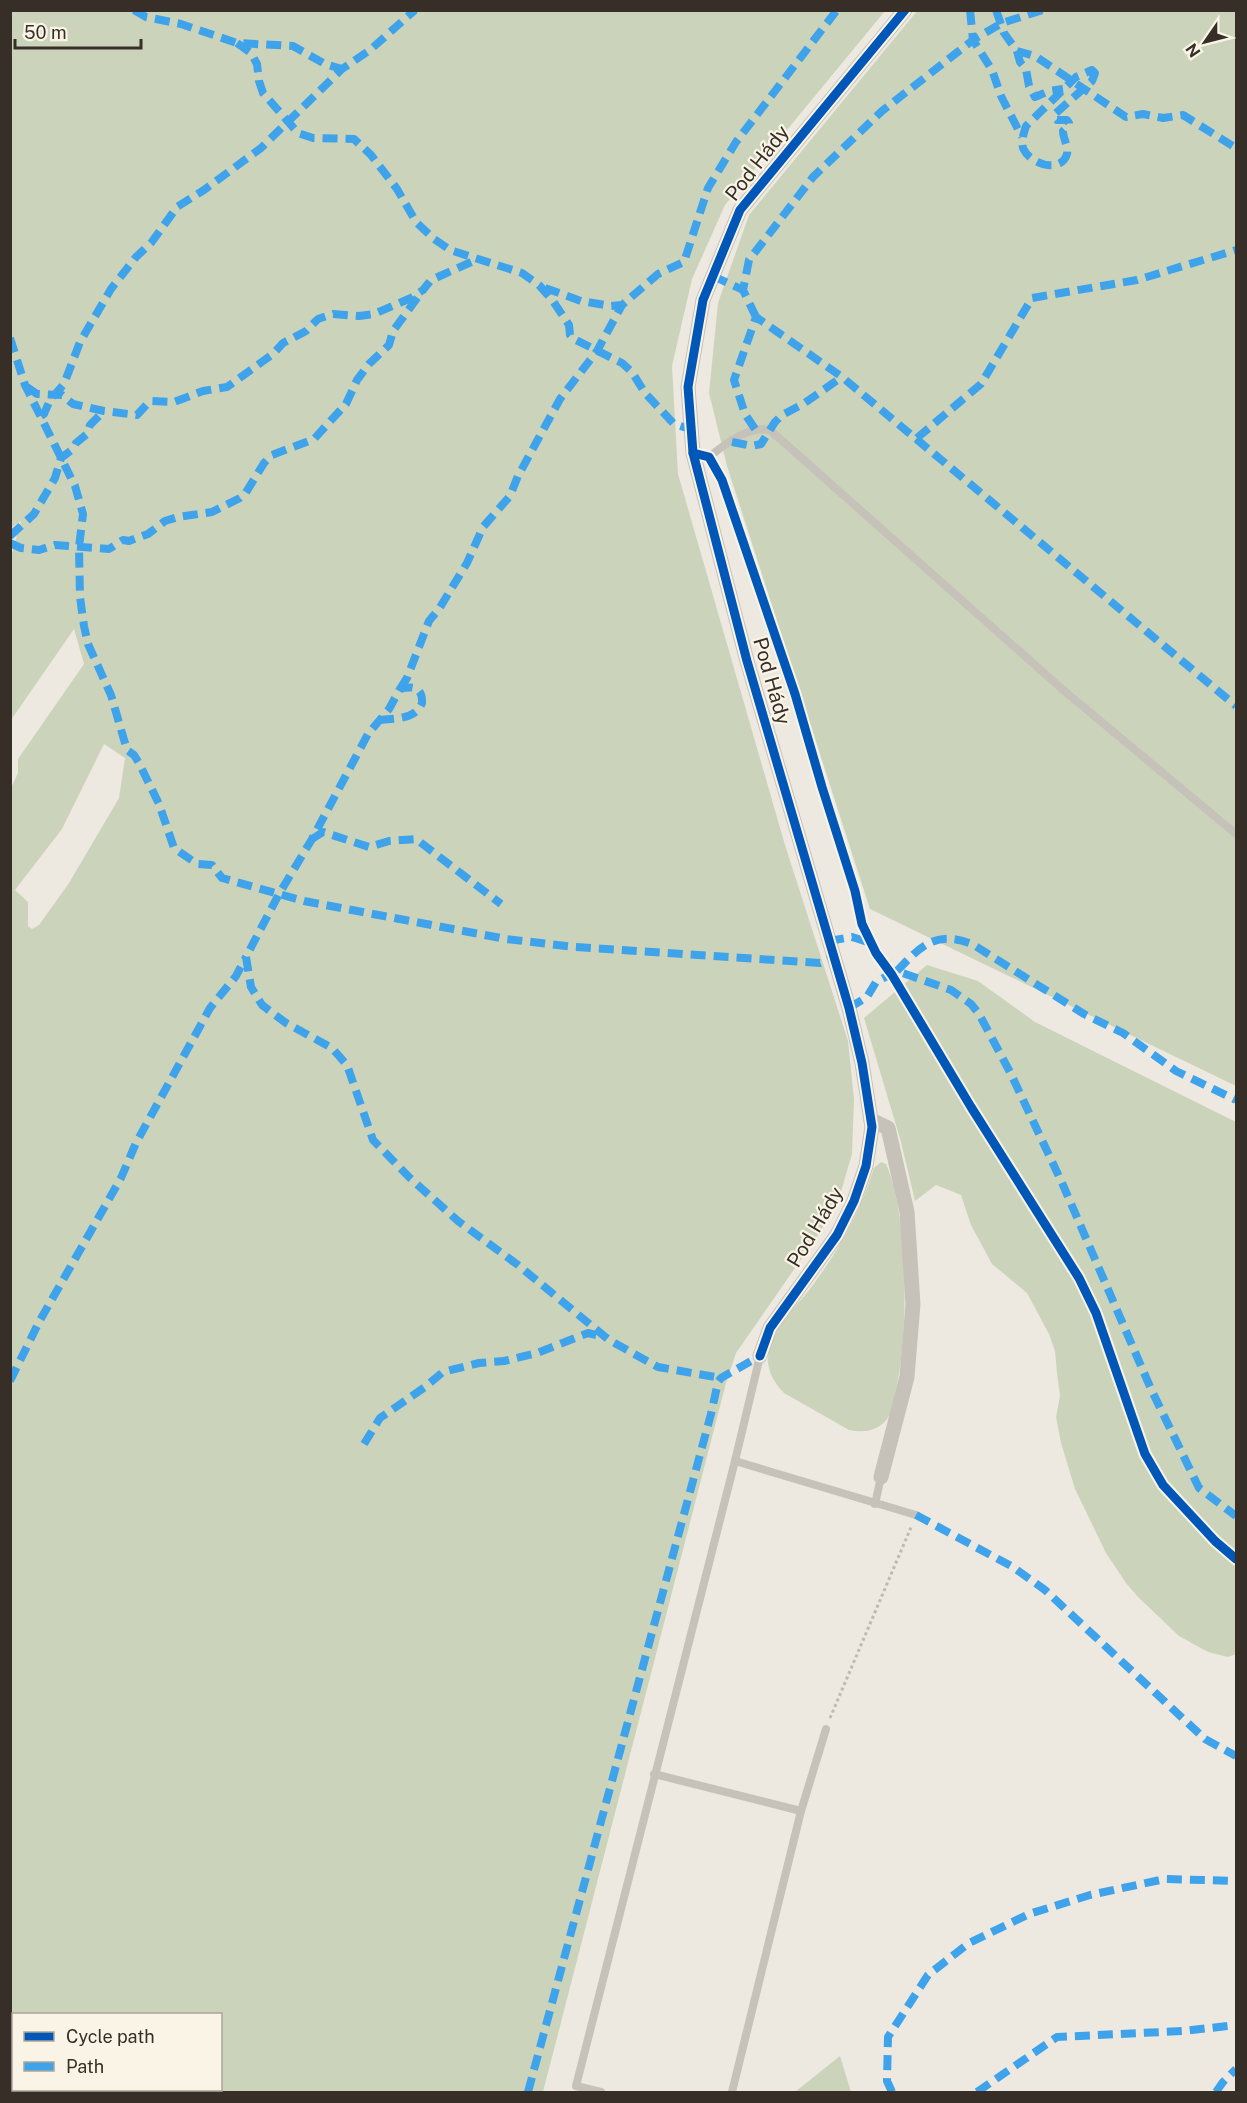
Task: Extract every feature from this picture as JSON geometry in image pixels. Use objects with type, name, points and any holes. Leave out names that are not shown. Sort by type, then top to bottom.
[{"type":"street","name":"Pod Hády","points":[[760,1356],[770,1328],[828,1249],[854,1201],[869,1154],[872,1127],[862,1062],[849,1008],[747,661],[693,453],[688,387],[703,300],[740,210],[905,10]]},
{"type":"street","points":[[871,1119],[888,1128],[897,1166],[907,1212],[913,1304],[907,1377],[881,1477]]},
{"type":"lane","points":[[709,458],[720,448],[755,429],[771,430],[1062,689],[1236,834]]},
{"type":"lane","points":[[693,453],[709,458],[722,480],[795,694],[855,891],[862,924],[876,952],[971,1107],[1079,1278],[1096,1313],[1145,1454],[1163,1485],[1215,1541],[1236,1559]]},
{"type":"lane","points":[[601,2092],[575,2089],[760,1356]]},
{"type":"lane","points":[[735,1461],[916,1515]]},
{"type":"lane","points":[[875,1504],[881,1477]]},
{"type":"lane","points":[[732,2092],[801,1811],[826,1729]]},
{"type":"lane","points":[[654,1774],[801,1811]]},
{"type":"path","points":[[826,1729],[916,1515]]},
{"type":"green space","points":[[11,10],[885,11],[725,205],[692,279],[672,366],[678,474],[785,845],[848,1041],[854,1099],[852,1154],[840,1195],[820,1232],[736,1353],[726,1383],[543,2092],[11,2092],[11,788],[18,773],[18,759],[84,664],[74,629],[11,720],[10,560],[21,521],[11,528]],"holes":[[[104,744],[125,758],[119,798],[69,883],[39,925],[32,929],[28,926],[28,902],[15,890],[62,829]]]},
{"type":"green space","points":[[917,11],[1236,11],[1236,1086],[870,909],[727,466],[709,393],[718,303],[749,215]]},
{"type":"green space","points":[[927,965],[978,981],[1035,1022],[1236,1122],[1236,1654],[1228,1657],[1208,1652],[1179,1636],[1126,1583],[1106,1553],[1075,1489],[1056,1417],[1060,1396],[1055,1351],[1049,1334],[1027,1293],[992,1264],[971,1225],[961,1195],[936,1185],[915,1201],[901,1142],[864,1018]]},
{"type":"green space","points":[[881,1162],[886,1164],[894,1186],[903,1245],[903,1342],[900,1370],[890,1414],[877,1428],[855,1431],[849,1430],[784,1393],[771,1374],[768,1357],[772,1341],[782,1323],[834,1255],[863,1199],[874,1168]]},
{"type":"green space","points":[[840,2056],[851,2092],[795,2092]]},
{"type":"marked path","points":[[134,10],[146,17],[181,24],[237,43],[293,46],[325,64],[342,69]]},
{"type":"marked path","points":[[41,416],[50,400],[64,384],[80,342],[111,289],[136,257],[151,243],[177,207],[261,148],[342,69],[370,50],[415,10]]},
{"type":"marked path","points":[[545,288],[581,301],[611,306],[622,305],[658,274],[684,262],[708,188],[736,142],[837,10]]},
{"type":"marked path","points":[[970,10],[973,40],[992,70],[1001,96],[1022,137]]},
{"type":"marked path","points":[[996,10],[1004,33],[1017,51],[1035,56],[1126,117],[1143,114],[1163,118],[1183,115],[1236,148]]},
{"type":"marked path","points":[[756,317],[743,290],[749,260],[813,177],[882,111],[973,40],[1002,23],[1043,10]]},
{"type":"marked path","points":[[237,43],[251,53],[257,64],[263,93],[298,133],[313,138],[354,139],[371,155],[397,189],[416,222],[434,239],[450,250],[522,273],[539,285],[569,325],[570,335],[574,339],[622,363],[632,372],[645,393],[674,424],[690,429]]},
{"type":"marked path","points":[[1017,51],[1020,62],[1026,69],[1029,86],[1035,97],[1049,91],[1063,89]]},
{"type":"marked path","points":[[1092,70],[1095,73],[1092,81],[1054,117],[1057,120],[1067,120],[1069,123],[1063,131],[1067,151],[1064,160],[1053,165],[1039,163],[1024,150],[1022,144],[1026,126],[1076,77],[1092,70]]},
{"type":"marked path","points":[[917,438],[981,384],[1032,298],[1137,280],[1236,250]]},
{"type":"marked path","points":[[27,387],[37,394],[62,395],[73,404],[137,415],[150,401],[174,402],[203,391],[227,387],[273,354],[283,343],[306,331],[318,319],[333,314],[359,316],[374,314],[411,298],[423,290],[431,280],[478,259]]},
{"type":"marked path","points":[[713,276],[743,290]]},
{"type":"marked path","points":[[10,543],[21,548],[39,550],[55,545],[109,549],[123,540],[129,541],[148,534],[165,521],[212,512],[240,498],[272,455],[314,439],[346,404],[357,380],[369,364],[389,345],[393,331],[423,290]]},
{"type":"marked path","points":[[400,689],[407,678],[429,621],[467,563],[483,527],[510,496],[518,476],[560,399],[597,351],[622,305]]},
{"type":"marked path","points":[[755,429],[745,414],[734,380],[756,317],[842,377],[1236,706]]},
{"type":"marked path","points":[[10,338],[25,385],[75,486],[83,514],[79,547],[80,597],[88,644],[111,695],[127,750],[139,763],[159,804],[174,848],[197,864],[212,865],[222,878],[304,901],[506,939],[575,947],[820,963],[834,957]]},
{"type":"marked path","points":[[732,442],[752,446],[761,444],[782,415],[803,404],[842,377]]},
{"type":"marked path","points":[[10,536],[34,514],[55,478],[61,458],[87,434],[90,425],[104,411]]},
{"type":"marked path","points":[[379,720],[385,719],[391,719],[404,717],[415,713],[422,703],[419,691],[409,687],[400,689],[389,709],[368,734],[246,957],[251,987],[262,1005],[286,1023],[332,1048],[347,1065],[373,1140],[410,1178],[458,1221],[518,1265],[609,1340],[658,1367],[721,1378]]},
{"type":"marked path","points":[[312,839],[323,832],[369,847],[389,841],[416,839],[501,904]]},
{"type":"marked path","points":[[829,941],[852,937],[871,943]]},
{"type":"marked path","points":[[897,971],[914,954],[938,940],[959,940],[972,944],[1084,1014],[1123,1033],[1176,1071],[1236,1100]]},
{"type":"marked path","points":[[10,1381],[39,1322],[121,1178],[136,1143],[210,1008],[236,976],[246,957]]},
{"type":"marked path","points":[[849,1008],[867,997],[876,982],[897,971],[951,990],[971,1004],[979,1014],[1010,1072],[1063,1185],[1151,1389],[1199,1488],[1236,1516]]},
{"type":"marked path","points":[[364,1444],[380,1418],[443,1372],[537,1353],[588,1333],[604,1337]]},
{"type":"marked path","points":[[528,2092],[718,1382],[721,1378],[760,1356]]},
{"type":"marked path","points":[[916,1515],[1013,1567],[1045,1590],[1205,1739],[1236,1756]]},
{"type":"marked path","points":[[892,2092],[887,2081],[888,2037],[928,1975],[969,1943],[1029,1914],[1090,1895],[1165,1879],[1236,1881]]},
{"type":"marked path","points":[[977,2092],[1057,2037],[1183,2031],[1236,2025]]},
{"type":"marked path","points":[[1216,2092],[1236,2069]]},
{"type":"cycle path","points":[[760,1356],[770,1328],[837,1235],[854,1201],[866,1166],[872,1127],[862,1063],[849,1008],[747,661],[693,453],[688,387],[703,300],[740,210],[905,10]]},
{"type":"cycle path","points":[[693,453],[709,457],[722,480],[795,694],[855,891],[862,924],[876,953],[892,975],[971,1107],[1079,1278],[1096,1313],[1145,1454],[1163,1485],[1215,1541],[1236,1559]]}]
